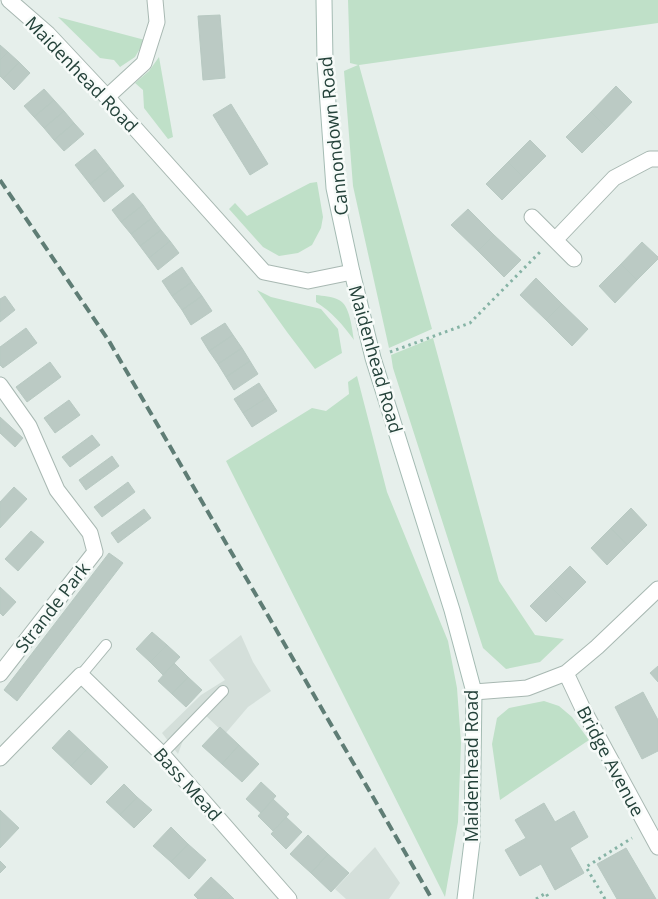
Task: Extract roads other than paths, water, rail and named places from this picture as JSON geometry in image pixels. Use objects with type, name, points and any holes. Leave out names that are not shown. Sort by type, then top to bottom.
[{"type":"street","name":"Maidenhead Road","points":[[9,0],[48,34],[264,272],[308,281],[352,272],[373,358],[452,610],[474,692],[472,842],[466,899]]},
{"type":"street","points":[[107,97],[144,63],[157,22],[155,0]]},
{"type":"street","name":"Cannondown Road","points":[[324,0],[325,61],[334,188],[352,272]]},
{"type":"street","points":[[555,240],[614,178],[650,159],[658,159]]},
{"type":"street","points":[[532,217],[574,259]]},
{"type":"street","name":"Strande Park","points":[[0,385],[29,426],[57,490],[90,533],[95,552],[0,674]]},
{"type":"street","points":[[474,692],[527,688],[566,673],[597,648],[658,589]]},
{"type":"street","name":"Bridge Avenue","points":[[566,673],[582,707],[658,847]]},
{"type":"street","points":[[0,758],[80,675]]},
{"type":"street","name":"Bass Mead","points":[[80,675],[162,754],[289,899]]},
{"type":"lane","points":[[80,675],[106,645]]},
{"type":"lane","points":[[162,754],[223,691]]},
{"type":"railway","points":[[0,180],[109,341],[432,899]]}]
